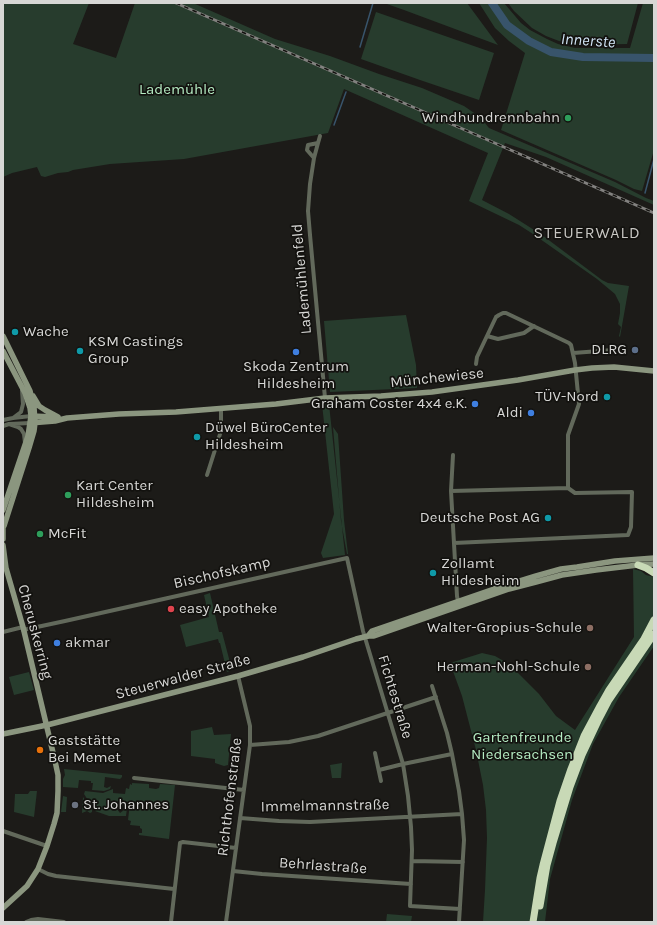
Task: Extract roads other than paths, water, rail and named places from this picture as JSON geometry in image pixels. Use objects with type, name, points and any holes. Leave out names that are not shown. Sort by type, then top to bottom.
[{"type":"highway","points":[[638,565],[654,573]]},
{"type":"highway","points":[[533,922],[540,878],[560,801],[584,736],[609,690],[644,639],[654,620]]},
{"type":"highway","points":[[538,922],[547,865],[576,770],[589,739],[614,692],[654,634]]},
{"type":"street","points":[[318,143],[320,136]]},
{"type":"street","name":"Lademühlenfeld","points":[[314,158],[307,150],[308,145],[318,143],[310,184],[308,211],[325,398]]},
{"type":"street","points":[[476,364],[477,357],[496,317],[503,313],[506,313],[567,341],[571,345],[578,404],[568,435],[568,488]]},
{"type":"street","points":[[487,336],[498,339],[524,333],[534,326]]},
{"type":"street","points":[[3,336],[30,391],[34,407],[31,442],[3,523],[3,539]]},
{"type":"street","points":[[573,353],[613,350]]},
{"type":"street","points":[[3,351],[22,387],[33,420],[3,510]]},
{"type":"street","name":"Münchewiese","points":[[33,420],[55,421],[67,418],[119,414],[160,413],[325,398],[381,396],[442,391],[575,370],[614,367],[654,371]]},
{"type":"street","points":[[13,418],[21,412],[23,404],[22,387]]},
{"type":"street","name":"Münchewiese","points":[[30,391],[39,406],[58,417]]},
{"type":"street","points":[[207,476],[221,431],[221,408]]},
{"type":"street","name":"Münchewiese","points":[[33,420],[58,417],[67,418]]},
{"type":"street","points":[[3,420],[13,418],[33,420]]},
{"type":"street","points":[[3,426],[33,420]]},
{"type":"street","points":[[8,424],[21,429],[24,434],[25,444]]},
{"type":"street","points":[[453,455],[451,491],[457,596],[459,604]]},
{"type":"street","points":[[451,491],[568,488],[575,493],[632,492],[630,527],[628,535],[454,543]]},
{"type":"street","name":"Cheruskerring","points":[[3,545],[5,569],[23,628],[56,765],[58,791],[56,819],[38,869],[27,886],[3,908]]},
{"type":"street","name":"Bischofskamp","points":[[3,632],[65,621],[347,558],[366,637]]},
{"type":"street","name":"Steuerwalder Straße","points":[[459,604],[529,578],[561,569],[615,561],[654,558]]},
{"type":"street","name":"Steuerwalder Straße","points":[[3,734],[47,725],[238,676],[366,637],[372,631],[509,589],[562,575],[654,564]]},
{"type":"street","name":"Fichtestraße","points":[[366,637],[403,764],[410,817],[412,861],[410,906],[460,910]]},
{"type":"street","name":"Richthofenstraße","points":[[226,922],[250,745],[250,726],[238,676]]},
{"type":"street","points":[[432,686],[452,754],[462,814],[464,840],[459,922]]},
{"type":"street","points":[[250,745],[275,744],[304,740],[334,732],[436,697]]},
{"type":"street","points":[[375,753],[381,781]]},
{"type":"street","points":[[379,770],[452,754]]},
{"type":"street","points":[[134,778],[244,790]]},
{"type":"street","name":"Immelmannstraße","points":[[240,818],[300,822],[462,814]]},
{"type":"street","points":[[3,831],[47,846]]},
{"type":"street","points":[[171,922],[179,846],[181,842],[236,848]]},
{"type":"street","points":[[412,861],[463,862]]},
{"type":"street","points":[[38,869],[56,876],[174,889]]},
{"type":"street","name":"Behrlastraße","points":[[233,871],[411,884]]},
{"type":"street","points":[[26,922],[38,919],[64,922]]},
{"type":"waterway","points":[[360,47],[373,3]]},
{"type":"waterway","name":"Innerste","points":[[492,3],[507,25],[529,41],[551,52],[583,57],[654,58]]},
{"type":"waterway","points":[[334,125],[346,92]]},
{"type":"waterway","points":[[645,193],[654,159]]},
{"type":"railway","points":[[176,3],[654,213]]},
{"type":"place","name":"Windhundrennbahn","points":[[568,118]]},
{"type":"place","name":"Wache","points":[[15,332]]},
{"type":"place","name":"DLRG","points":[[635,350]]},
{"type":"place","name":"KSM Castings Group","points":[[80,351]]},
{"type":"place","name":"Skoda Zentrum Hildesheim","points":[[296,352]]},
{"type":"place","name":"TÜV-Nord","points":[[607,397]]},
{"type":"place","name":"Graham Coster 4x4 e.K.","points":[[475,404]]},
{"type":"place","name":"Aldi","points":[[531,413]]},
{"type":"place","name":"Düwel BüroCenter Hildesheim","points":[[197,437]]},
{"type":"place","name":"Kart Center Hildesheim","points":[[68,495]]},
{"type":"place","name":"Deutsche Post AG","points":[[548,518]]},
{"type":"place","name":"McFit","points":[[40,534]]},
{"type":"place","name":"Zollamt Hildesheim","points":[[433,573]]},
{"type":"place","name":"easy Apotheke","points":[[171,609]]},
{"type":"place","name":"Walter-Gropius-Schule","points":[[590,628]]},
{"type":"place","name":"akmar","points":[[57,643]]},
{"type":"place","name":"Herman-Nohl-Schule","points":[[588,667]]},
{"type":"place","name":"Gaststätte Bei Memet","points":[[40,750]]},
{"type":"place","name":"St. Johannes","points":[[75,805]]},
{"type":"district","name":"STEUERWALD","points":[[587,233]]},
{"type":"park label","name":"Lademühle","points":[[177,90]]},
{"type":"park label","name":"Gartenfreunde Niedersachsen","points":[[522,746]]}]
